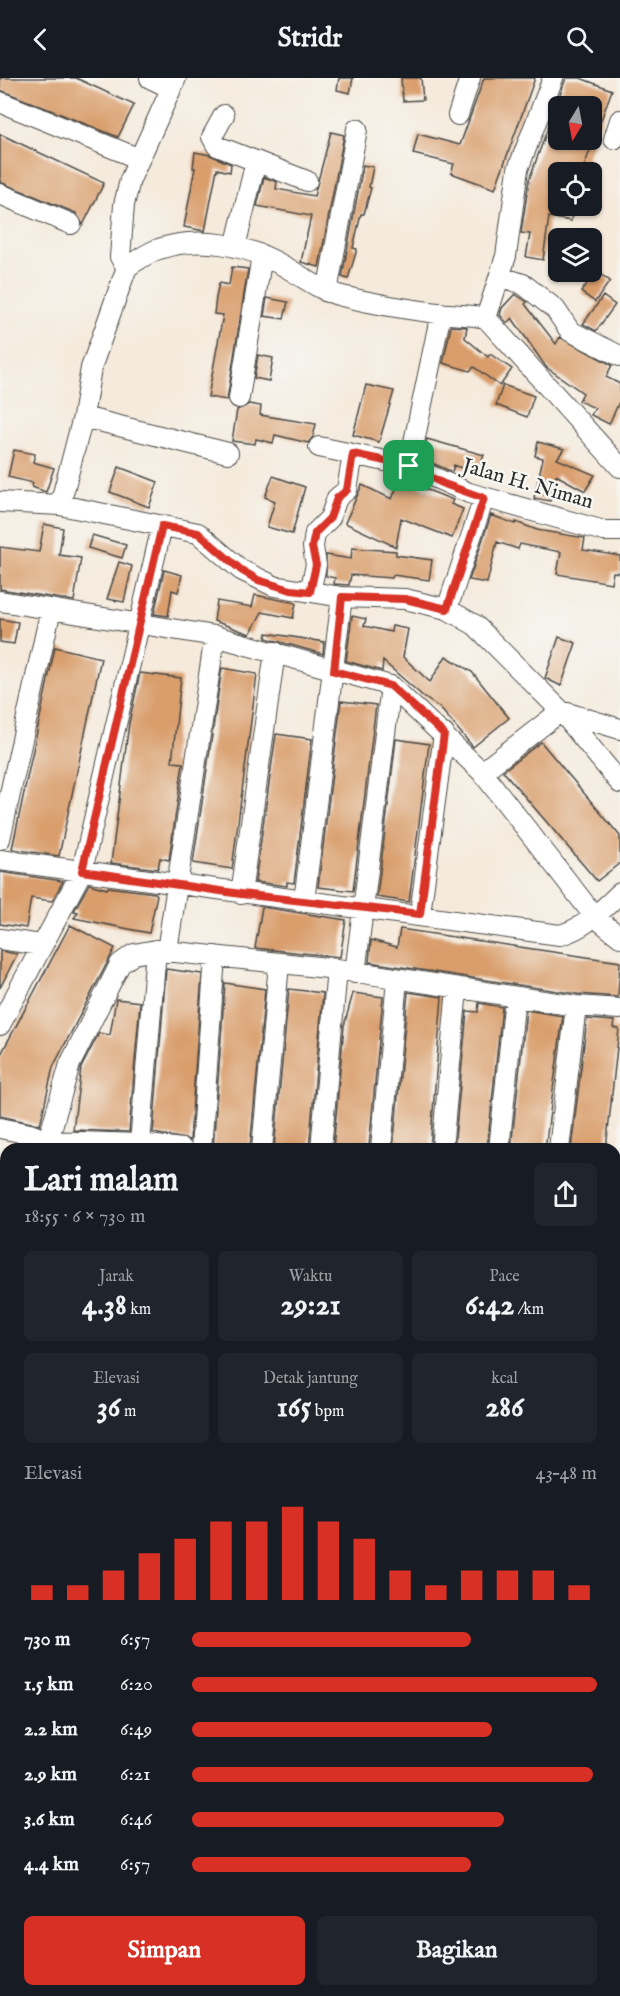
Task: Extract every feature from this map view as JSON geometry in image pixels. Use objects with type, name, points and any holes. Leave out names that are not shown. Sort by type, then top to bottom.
[{"type":"street","points":[[127,267],[120,257],[124,205],[137,165],[173,83],[150,78]]},
{"type":"street","points":[[458,115],[470,78]]},
{"type":"street","points":[[486,318],[501,277],[518,169],[553,78]]},
{"type":"street","points":[[0,102],[130,155],[137,165]]},
{"type":"street","points":[[224,115],[212,137],[213,142],[307,181]]},
{"type":"street","points":[[327,292],[357,129]]},
{"type":"street","points":[[235,247],[256,161]]},
{"type":"street","points":[[0,194],[71,224]]},
{"type":"street","points":[[60,505],[83,417],[91,368],[127,267],[157,249],[182,243],[206,242],[262,255],[327,292],[392,306],[441,313],[456,312],[486,318],[620,466]]},
{"type":"street","points":[[239,398],[262,255]]},
{"type":"street","points":[[501,277],[527,286],[555,309],[570,331],[620,356]]},
{"type":"street","points":[[409,466],[441,313]]},
{"type":"street","points":[[83,417],[228,453]]},
{"type":"street","name":"Jalan H. Niman","points":[[320,447],[409,466],[444,484],[484,498],[604,531],[620,531]]},
{"type":"street","points":[[310,592],[316,565],[312,547],[315,533],[330,518],[337,498],[347,490],[353,454]]},
{"type":"street","points":[[447,609],[484,498]]},
{"type":"street","points":[[0,502],[60,505],[198,533],[241,570],[258,580],[291,590],[342,597],[405,599],[447,609],[475,625],[561,711],[620,783]]},
{"type":"street","points":[[0,1025],[82,871],[162,526]]},
{"type":"street","points":[[304,900],[342,597]]},
{"type":"street","points":[[0,601],[215,636],[391,686],[482,772],[595,917],[620,937]]},
{"type":"street","points":[[0,839],[51,609]]},
{"type":"street","points":[[140,1143],[161,951],[175,884],[215,636]]},
{"type":"street","points":[[241,894],[275,652]]},
{"type":"street","points":[[322,1143],[346,971],[362,907],[391,686]]},
{"type":"street","points":[[561,711],[620,729]]},
{"type":"street","points":[[482,772],[561,711]]},
{"type":"street","points":[[420,914],[444,734]]},
{"type":"street","points":[[0,860],[241,894],[420,914],[560,935],[574,931],[595,917],[620,893]]},
{"type":"street","points":[[0,939],[41,945]]},
{"type":"street","points":[[0,1128],[38,1143],[70,1064],[120,964],[134,954],[161,951],[215,956],[346,971],[576,1006],[620,1009]]},
{"type":"street","points":[[201,1143],[215,956]]},
{"type":"street","points":[[263,1143],[279,964]]},
{"type":"street","points":[[382,1143],[397,980]]},
{"type":"street","points":[[443,1143],[457,989]]},
{"type":"street","points":[[500,1143],[515,997]]},
{"type":"street","points":[[560,1143],[576,1006]]},
{"type":"building","points":[[0,78],[76,78],[134,105],[118,137],[0,90]]},
{"type":"building","points":[[339,78],[353,78],[350,93],[337,90]]},
{"type":"building","points":[[401,78],[421,78],[423,100],[403,101]]},
{"type":"building","points":[[484,78],[535,78],[495,189],[451,173],[454,164],[413,154],[418,134],[460,145]]},
{"type":"building","points":[[566,78],[580,78],[612,90],[602,117],[602,96],[559,96]]},
{"type":"building","points":[[548,128],[548,150],[590,150],[586,162],[548,162],[548,216],[572,216],[571,221],[549,217],[543,260],[526,257],[530,234],[521,233],[529,180]]},
{"type":"building","points":[[331,132],[344,135],[319,267],[301,262],[311,216],[257,206],[264,177],[277,182],[276,189],[314,196]]},
{"type":"building","points":[[0,134],[104,183],[83,225],[76,213],[0,182]]},
{"type":"building","points":[[195,152],[210,155],[231,164],[230,172],[217,169],[205,231],[184,227],[195,168],[193,168]]},
{"type":"building","points":[[363,165],[373,167],[369,187],[371,188],[364,214],[361,214],[353,248],[357,249],[348,279],[342,277]]},
{"type":"building","points":[[232,267],[248,269],[227,400],[208,397],[223,315],[214,314],[216,298],[219,283],[229,285]]},
{"type":"building","points":[[602,275],[610,281],[595,302],[581,292],[588,282],[602,282]]},
{"type":"building","points":[[515,294],[527,302],[525,304],[556,344],[560,337],[612,365],[606,377],[620,384],[620,400],[609,424],[591,415],[595,408],[579,401],[583,393],[546,367],[512,318],[507,323],[500,315],[502,308]]},
{"type":"building","points":[[603,296],[615,305],[596,331],[583,324]]},
{"type":"building","points":[[267,298],[288,302],[284,319],[264,316]]},
{"type":"building","points":[[451,326],[467,327],[465,338],[488,357],[490,354],[512,369],[500,386],[474,367],[470,371],[443,363]]},
{"type":"building","points":[[258,355],[273,358],[269,381],[254,378]]},
{"type":"building","points":[[366,385],[394,391],[379,442],[353,435]]},
{"type":"building","points":[[503,385],[534,396],[527,417],[496,405]]},
{"type":"building","points":[[249,404],[261,406],[260,415],[316,424],[313,437],[308,443],[275,435],[273,443],[256,439],[255,444],[232,441],[237,410]]},
{"type":"building","points":[[427,439],[484,455],[477,474],[454,465],[452,472],[423,459]]},
{"type":"building","points":[[538,442],[564,449],[557,459],[595,475],[585,491],[556,475],[550,501],[534,498],[543,458],[535,456]]},
{"type":"building","points":[[14,450],[35,454],[33,462],[54,468],[46,492],[32,487],[33,483],[8,477]]},
{"type":"building","points":[[119,467],[158,482],[149,507],[110,492]]},
{"type":"building","points":[[273,476],[305,487],[292,534],[267,527],[275,501],[265,497]]},
{"type":"building","points":[[400,479],[453,500],[451,504],[463,509],[452,538],[401,518],[396,547],[345,523],[362,485],[392,499]]},
{"type":"building","points":[[491,515],[537,530],[585,538],[583,550],[620,556],[620,573],[613,572],[611,583],[557,574],[561,552],[520,544],[518,549],[497,542],[487,583],[469,580]]},
{"type":"building","points":[[44,524],[63,528],[59,555],[81,558],[74,601],[0,589],[0,547],[39,552]]},
{"type":"building","points":[[92,535],[126,545],[122,558],[88,548]]},
{"type":"building","points":[[352,548],[396,551],[396,555],[432,560],[429,580],[393,575],[392,578],[351,575],[349,585],[334,584],[335,578],[326,576],[326,555],[351,559]]},
{"type":"building","points":[[119,562],[132,566],[124,602],[107,599]]},
{"type":"building","points":[[164,570],[182,575],[178,592],[172,590],[168,616],[154,614]]},
{"type":"building","points":[[255,595],[296,603],[293,618],[262,612],[250,634],[214,621],[217,601],[252,607]]},
{"type":"building","points":[[352,616],[366,619],[364,626],[391,632],[392,626],[408,629],[403,657],[430,682],[446,656],[472,672],[509,718],[473,747],[440,708],[425,698],[383,661],[382,671],[346,661]]},
{"type":"building","points":[[0,619],[18,622],[14,644],[0,642]]},
{"type":"building","points":[[267,633],[324,642],[323,654],[266,638]]},
{"type":"building","points":[[559,637],[576,643],[561,686],[545,678]]},
{"type":"building","points":[[55,647],[101,658],[59,856],[12,849]]},
{"type":"building","points":[[222,668],[257,674],[232,869],[193,863]]},
{"type":"building","points":[[140,673],[181,678],[172,762],[183,763],[169,860],[160,858],[158,869],[111,863],[129,723]]},
{"type":"building","points":[[341,701],[376,705],[353,891],[318,887]]},
{"type":"building","points":[[276,734],[312,739],[294,883],[287,882],[287,886],[255,882]]},
{"type":"building","points":[[396,739],[429,744],[409,902],[377,897]]},
{"type":"building","points":[[541,742],[620,836],[620,863],[597,881],[503,771]]},
{"type":"building","points":[[0,872],[63,881],[52,901],[31,898],[26,928],[0,924]]},
{"type":"building","points":[[89,884],[107,889],[108,887],[155,893],[157,895],[149,933],[74,918],[78,912],[74,911]]},
{"type":"building","points":[[262,907],[346,920],[340,957],[255,948]]},
{"type":"building","points":[[70,925],[115,948],[53,1067],[40,1125],[0,1116],[0,1056]]},
{"type":"building","points":[[400,929],[620,962],[618,997],[577,994],[369,962],[371,940],[397,947]]},
{"type":"building","points":[[0,951],[17,954],[0,988]]},
{"type":"building","points":[[166,969],[202,974],[190,1140],[153,1133]]},
{"type":"building","points":[[225,983],[265,989],[251,1143],[213,1143]]},
{"type":"building","points":[[289,989],[323,993],[310,1143],[275,1143]]},
{"type":"building","points":[[408,992],[442,997],[430,1143],[394,1143]]},
{"type":"building","points":[[353,993],[383,997],[369,1143],[334,1143],[344,1026]]},
{"type":"building","points":[[116,999],[140,1002],[129,1132],[73,1130],[81,1068],[99,1033],[110,1035]]},
{"type":"building","points":[[479,1003],[502,1007],[488,1143],[455,1143],[467,1011],[478,1012]]},
{"type":"building","points":[[526,1010],[563,1016],[546,1143],[512,1143]]},
{"type":"building","points":[[587,1019],[614,1021],[613,1028],[619,1029],[607,1143],[572,1143]]},
{"type":"route","points":[[353,454],[409,466],[444,484],[484,498],[447,609],[405,599],[342,597],[334,671],[391,686],[444,734],[420,914],[241,894],[82,871],[162,526],[198,533],[212,542],[241,570],[258,580],[291,590],[310,592],[316,565],[312,547],[315,533],[330,518],[339,494],[347,490],[353,454]]}]
